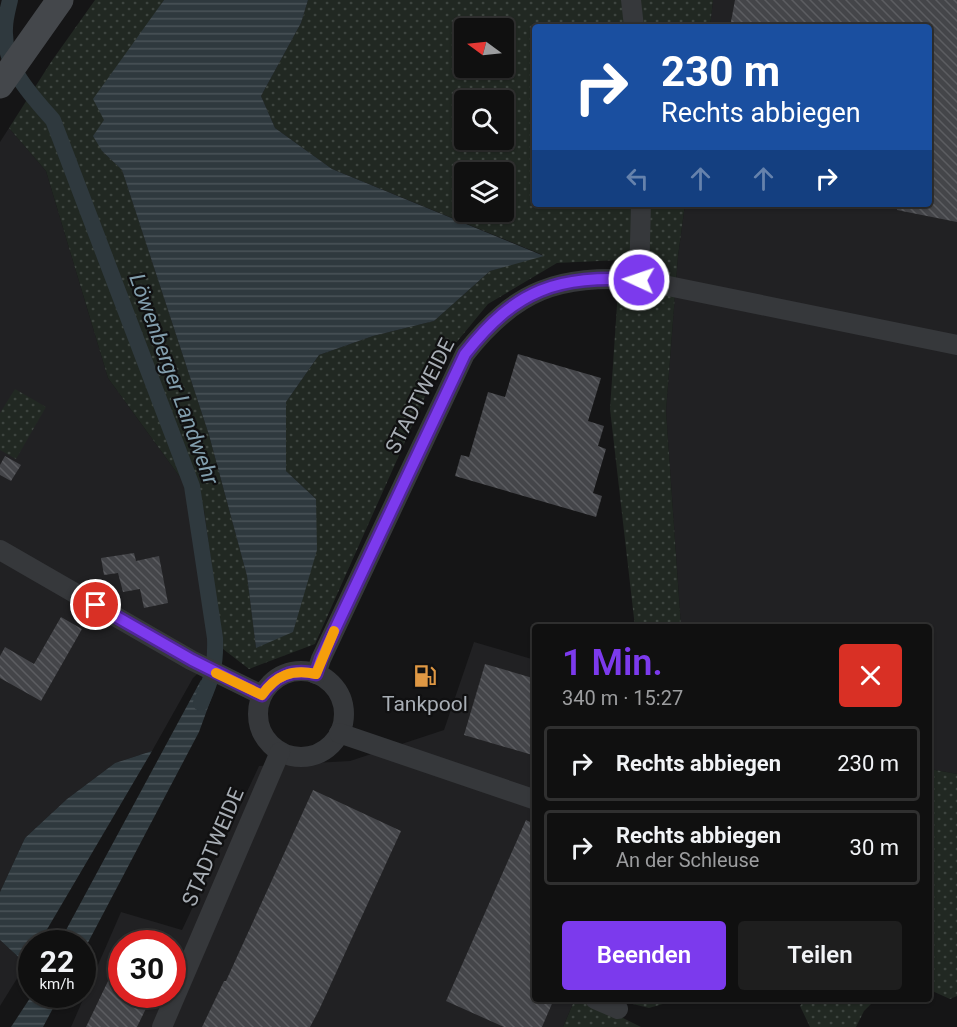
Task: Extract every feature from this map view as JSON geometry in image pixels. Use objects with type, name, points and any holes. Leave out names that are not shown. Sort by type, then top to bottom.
[{"type":"main road","points":[[1,83],[60,0]]},
{"type":"street","points":[[631,0],[634,24]]},
{"type":"street","points":[[639,280],[641,207]]},
{"type":"street","name":"STADTWEIDE","points":[[316,674],[465,354],[484,330],[506,310],[537,291],[576,281],[606,278],[639,280],[957,345]]},
{"type":"street","points":[[0,550],[192,660],[262,695]]},
{"type":"street","points":[[304,671],[316,674],[335,688],[340,699],[343,722],[339,733],[331,745],[320,753],[300,757],[280,752],[262,733],[258,721],[258,707],[262,695],[279,677],[291,672],[304,671]]},
{"type":"street","points":[[339,733],[532,799]]},
{"type":"street","name":"STADTWEIDE","points":[[162,1027],[280,752]]},
{"type":"street","points":[[602,1002],[618,1009]]},
{"type":"shaded area","points":[[95,0],[164,0],[140,36],[104,120],[102,151],[122,170],[209,435],[247,576],[256,648],[316,499],[286,471],[286,402],[319,355],[373,336],[434,321],[490,271],[543,255],[462,222],[514,222],[514,162],[454,162],[454,219],[332,169],[275,128],[261,96],[301,23],[308,0],[713,0],[710,24],[532,24],[532,207],[685,207],[678,256],[666,411],[681,624],[635,624],[610,409],[620,260],[557,263],[488,304],[441,361],[315,644],[249,669],[223,649],[204,510],[108,378],[46,171],[9,128],[51,62]]},
{"type":"shaded area","points":[[164,0],[308,0],[301,23],[261,96],[275,128],[332,169],[454,219],[454,222],[461,222],[544,256],[490,271],[434,321],[373,336],[319,355],[286,402],[286,471],[316,499],[317,550],[293,632],[256,648],[247,576],[209,435],[122,170],[102,151],[93,136],[104,120],[93,99]]},
{"type":"shaded area","points":[[713,0],[957,0],[957,774],[932,769],[932,624],[681,624],[666,411],[678,256],[685,207],[932,207],[932,24],[710,24]]},
{"type":"shaded area","points":[[9,128],[46,171],[108,378],[204,510],[223,649],[193,678],[152,751],[115,763],[67,799],[25,838],[0,892],[0,142]]},
{"type":"shaded area","points":[[15,389],[46,407],[16,459],[0,450],[0,413]]},
{"type":"shaded area","points":[[474,642],[532,659],[532,1002],[574,1002],[563,1027],[71,1027],[79,1008],[96,1008],[96,970],[108,942],[108,1008],[186,1008],[186,930],[182,930],[259,766],[350,761],[444,730]]},
{"type":"shaded area","points":[[201,680],[215,688],[199,732],[95,930],[66,930]]},
{"type":"shaded area","points":[[152,751],[47,930],[18,930],[18,957],[0,940],[0,892],[25,838],[67,799],[115,763]]},
{"type":"shaded area","points":[[932,769],[957,774],[957,996],[950,999],[932,991]]},
{"type":"shaded area","points":[[121,912],[182,930],[113,930]]},
{"type":"shaded area","points":[[0,940],[18,957],[18,977],[0,1006]]},
{"type":"shaded area","points":[[574,1002],[621,1002],[617,1015],[641,1027],[563,1027]]},
{"type":"shaded area","points":[[625,1002],[670,1002],[649,1008]]},
{"type":"shaded area","points":[[803,1002],[873,1002],[864,1011],[856,1027],[810,1027],[800,1006]]},
{"type":"shaded area","points":[[23,1008],[53,1008],[43,1027],[11,1027]]},
{"type":"building","points":[[735,0],[957,0],[957,222],[897,210],[897,207],[932,207],[932,24],[731,24]]},
{"type":"building","points":[[518,354],[601,378],[588,421],[604,426],[598,446],[606,449],[593,493],[602,496],[596,517],[455,476],[461,455],[469,457],[488,392],[505,397]]},
{"type":"building","points":[[5,456],[21,465],[11,481],[0,475],[0,465]]},
{"type":"building","points":[[134,553],[136,561],[159,556],[168,603],[144,608],[140,589],[123,592],[118,573],[104,575],[101,558]]},
{"type":"building","points":[[61,617],[82,629],[41,701],[0,678],[0,656],[5,647],[34,664]]},
{"type":"building","points":[[485,664],[532,678],[532,755],[464,735]]},
{"type":"building","points":[[313,790],[401,831],[319,1010],[310,1027],[202,1027],[226,981]]},
{"type":"building","points":[[526,820],[532,823],[532,1002],[553,1002],[542,1027],[504,1027],[446,1001]]},
{"type":"building","points":[[108,981],[108,1008],[146,1008],[137,1027],[86,1027]]},
{"type":"waterway","name":"Löwenberger Landwehr","points":[[10,0],[5,28],[8,55],[19,78],[53,120],[192,486],[215,638],[213,672],[201,703]]},
{"type":"slow traffic","points":[[216,673],[262,695],[279,677],[291,672],[304,671],[316,674],[334,631]]},
{"type":"place","name":"Tankpool","points":[[425,676]]},
{"type":"route","points":[[96,605],[192,660],[262,695],[279,677],[291,672],[304,671],[316,674],[465,354],[484,330],[506,310],[537,291],[567,282],[606,278],[639,280]]}]
